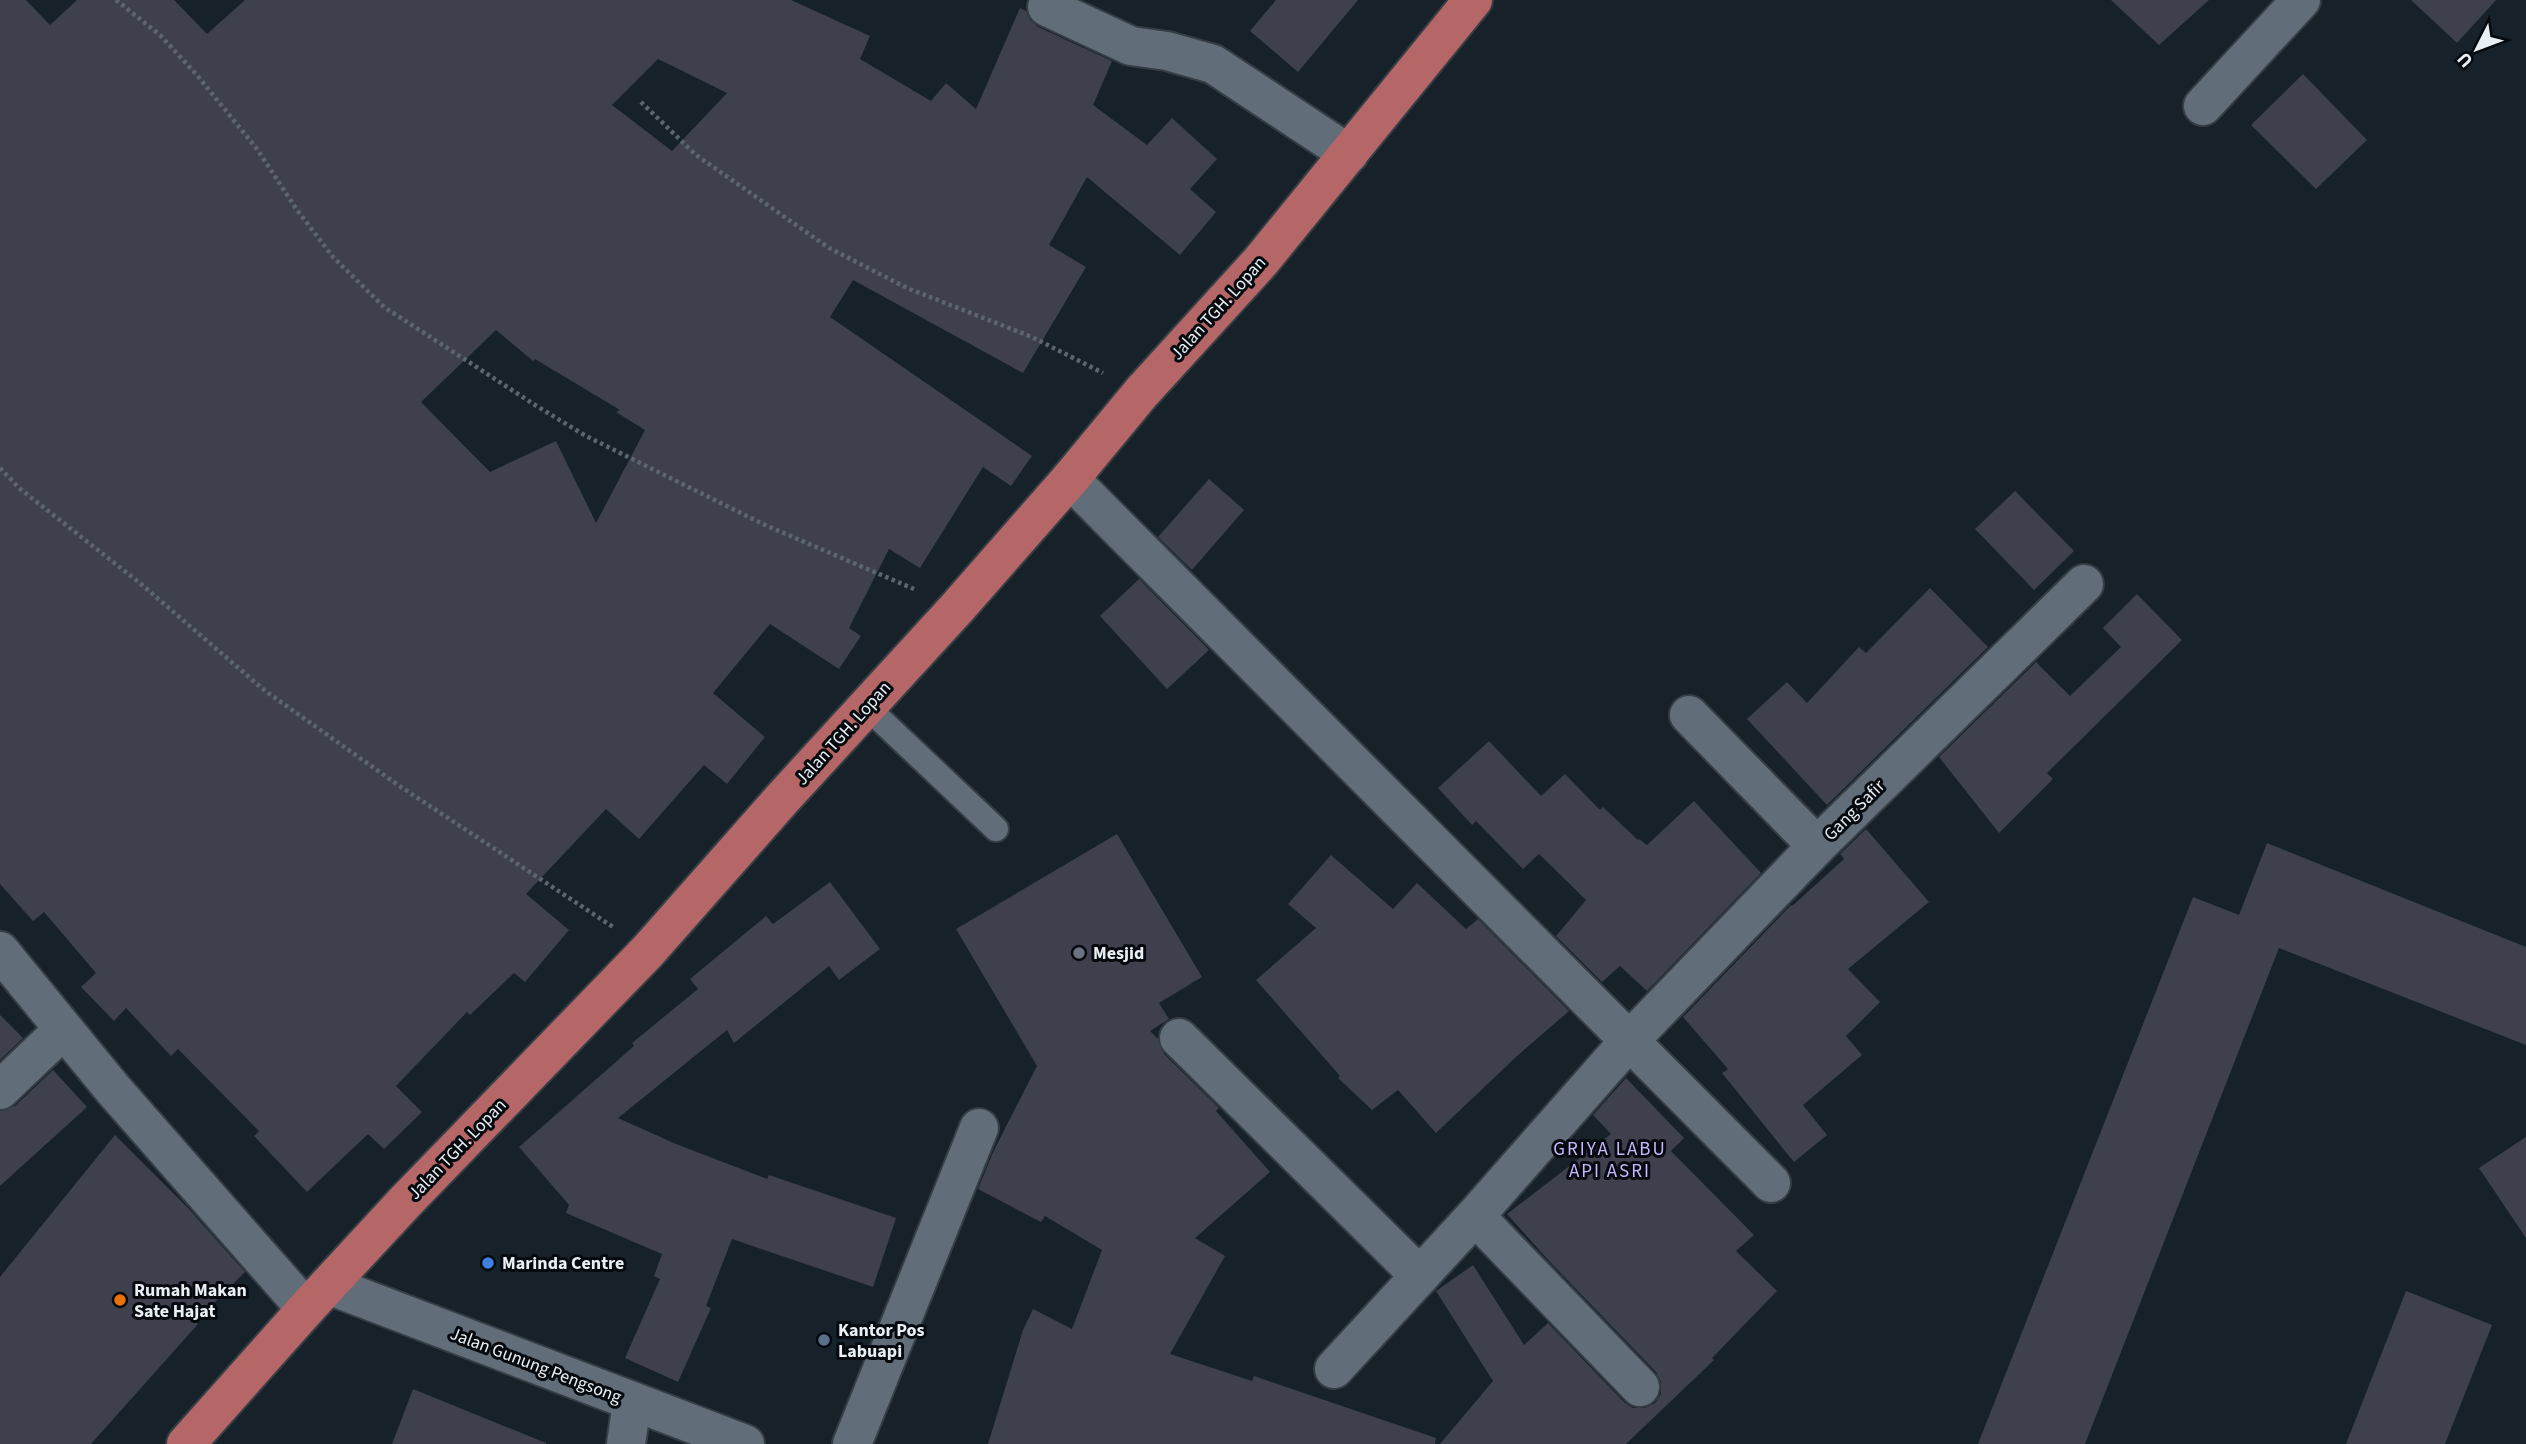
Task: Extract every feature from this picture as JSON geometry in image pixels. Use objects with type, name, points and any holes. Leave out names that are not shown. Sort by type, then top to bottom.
[{"type":"highway","name":"Jalan TGH. Lopan","points":[[187,1444],[317,1297],[649,951],[957,608],[1141,393],[1261,261],[1473,0]]},
{"type":"street","points":[[2203,106],[2301,0]]},
{"type":"street","points":[[1047,7],[1131,46],[1167,51],[1213,64],[1349,154]]},
{"type":"street","points":[[1070,479],[1771,1183]]},
{"type":"street","name":"Gang Safir","points":[[1334,1369],[1475,1216],[1629,1041],[1817,846],[2084,584]]},
{"type":"street","points":[[1689,715],[1817,846]]},
{"type":"street","points":[[0,951],[63,1030],[317,1297]]},
{"type":"street","points":[[0,1090],[63,1030]]},
{"type":"street","points":[[1179,1038],[1420,1276]]},
{"type":"street","points":[[852,1444],[979,1128]]},
{"type":"street","points":[[1475,1216],[1640,1387]]},
{"type":"street","name":"Jalan Gunung Pengsong","points":[[317,1297],[632,1402],[745,1444]]},
{"type":"street","points":[[626,1444],[632,1402]]},
{"type":"lane","points":[[867,707],[996,829]]},
{"type":"path","points":[[116,0],[160,35],[196,74],[257,149],[297,210],[333,257],[384,307],[586,436],[765,525],[957,608]]},
{"type":"path","points":[[641,102],[696,155],[829,248],[907,288],[1032,337],[1141,393]]},
{"type":"path","points":[[0,468],[19,488],[141,584],[264,690],[398,785],[649,951]]},
{"type":"building","points":[[0,0],[26,0],[50,25],[77,0],[174,0],[207,34],[245,0],[791,0],[870,36],[860,59],[931,101],[946,83],[976,109],[1020,8],[1026,11],[1030,20],[1038,27],[1112,61],[1093,105],[1147,145],[1172,118],[1217,159],[1190,189],[1216,212],[1180,255],[1087,177],[1049,245],[1086,267],[1023,373],[853,280],[830,317],[1032,456],[1011,486],[983,467],[920,568],[889,549],[849,628],[861,636],[839,669],[770,624],[713,693],[765,737],[727,784],[704,765],[639,839],[606,809],[526,894],[569,930],[525,982],[514,973],[470,1015],[467,1012],[396,1086],[422,1112],[384,1149],[368,1134],[307,1192],[254,1136],[259,1131],[178,1049],[171,1056],[126,1008],[114,1021],[81,987],[96,973],[44,912],[33,921],[0,884]],"holes":[[[658,59],[727,93],[672,151],[612,105]],[[496,330],[533,361],[535,359],[620,410],[616,412],[645,430],[596,523],[556,441],[490,472],[421,402]]]},
{"type":"building","points":[[1276,0],[1358,0],[1298,72],[1250,31]]},
{"type":"building","points":[[2111,0],[2209,0],[2159,45]]},
{"type":"building","points":[[2411,0],[2496,0],[2457,43]]},
{"type":"building","points":[[2303,74],[2367,140],[2316,189],[2251,125]]},
{"type":"building","points":[[1209,479],[1244,510],[1192,570],[1158,537]]},
{"type":"building","points":[[2015,491],[2074,551],[2034,590],[1975,529]]},
{"type":"building","points":[[1139,579],[1209,650],[1167,689],[1100,616]]},
{"type":"building","points":[[1930,588],[1988,647],[1827,805],[1747,719],[1787,682],[1807,703],[1859,647],[1866,653]]},
{"type":"building","points":[[2137,594],[2182,640],[2047,773],[2053,779],[1999,833],[1939,757],[2036,662],[2070,696],[2121,647],[2103,628]]},
{"type":"building","points":[[1489,741],[1541,796],[1565,774],[1600,810],[1603,807],[1647,845],[1694,801],[1761,873],[1647,991],[1620,966],[1602,982],[1556,936],[1586,900],[1539,854],[1523,869],[1476,821],[1472,825],[1438,788]]},
{"type":"building","points":[[1866,829],[1929,902],[1848,969],[1880,1002],[1846,1036],[1862,1055],[1803,1105],[1827,1135],[1794,1162],[1722,1073],[1728,1069],[1683,1017],[1791,905],[1844,859],[1840,854]]},
{"type":"building","points":[[1117,834],[1202,977],[1159,1003],[1169,1019],[1150,1031],[1158,1039],[1164,1054],[1219,1108],[1216,1111],[1270,1172],[1195,1238],[1225,1256],[1170,1354],[1252,1381],[1254,1376],[1436,1438],[1435,1444],[988,1444],[1023,1330],[1033,1309],[1072,1329],[1102,1250],[1045,1216],[1041,1222],[978,1189],[994,1150],[1037,1066],[956,929]]},
{"type":"building","points":[[2267,843],[2526,947],[2526,1045],[2279,948],[2085,1444],[1978,1444],[2193,897],[2239,915]]},
{"type":"building","points":[[1331,855],[1393,909],[1417,883],[1466,929],[1478,919],[1569,1011],[1436,1133],[1398,1090],[1372,1110],[1338,1078],[1340,1076],[1256,980],[1316,928],[1288,904]]},
{"type":"building","points":[[830,882],[880,949],[839,980],[829,966],[734,1043],[727,1030],[618,1118],[767,1179],[769,1175],[896,1218],[873,1287],[732,1239],[706,1306],[711,1308],[678,1382],[625,1358],[660,1279],[654,1276],[662,1254],[566,1213],[569,1205],[519,1147],[634,1046],[632,1043],[698,989],[690,979],[766,916],[773,924]]},
{"type":"building","points":[[0,1015],[23,1038],[0,1060]]},
{"type":"building","points":[[53,1070],[87,1107],[0,1186],[0,1111],[15,1106]]},
{"type":"building","points":[[1626,1078],[1684,1138],[1671,1151],[1754,1235],[1736,1251],[1777,1291],[1712,1358],[1714,1360],[1626,1444],[1440,1444],[1493,1381],[1436,1291],[1473,1265],[1524,1345],[1548,1323],[1625,1403],[1633,1408],[1645,1408],[1655,1403],[1661,1394],[1661,1382],[1656,1372],[1507,1214],[1611,1134],[1593,1115]]},
{"type":"building","points":[[115,1135],[188,1208],[245,1272],[195,1322],[198,1324],[91,1444],[0,1444],[0,1277]]},
{"type":"building","points":[[2526,1137],[2526,1238],[2479,1168]]},
{"type":"building","points":[[2406,1291],[2492,1325],[2445,1444],[2346,1444]]},
{"type":"building","points":[[413,1389],[546,1443],[546,1444],[392,1444]]},
{"type":"place","name":"Mesjid","points":[[1079,953]]},
{"type":"place","name":"Marinda Centre","points":[[488,1263]]},
{"type":"place","name":"Rumah Makan Sate Hajat","points":[[120,1300]]},
{"type":"place","name":"Kantor Pos Labuapi","points":[[824,1340]]},
{"type":"district","name":"GRIYA LABU API ASRI","points":[[1610,1159]]}]
